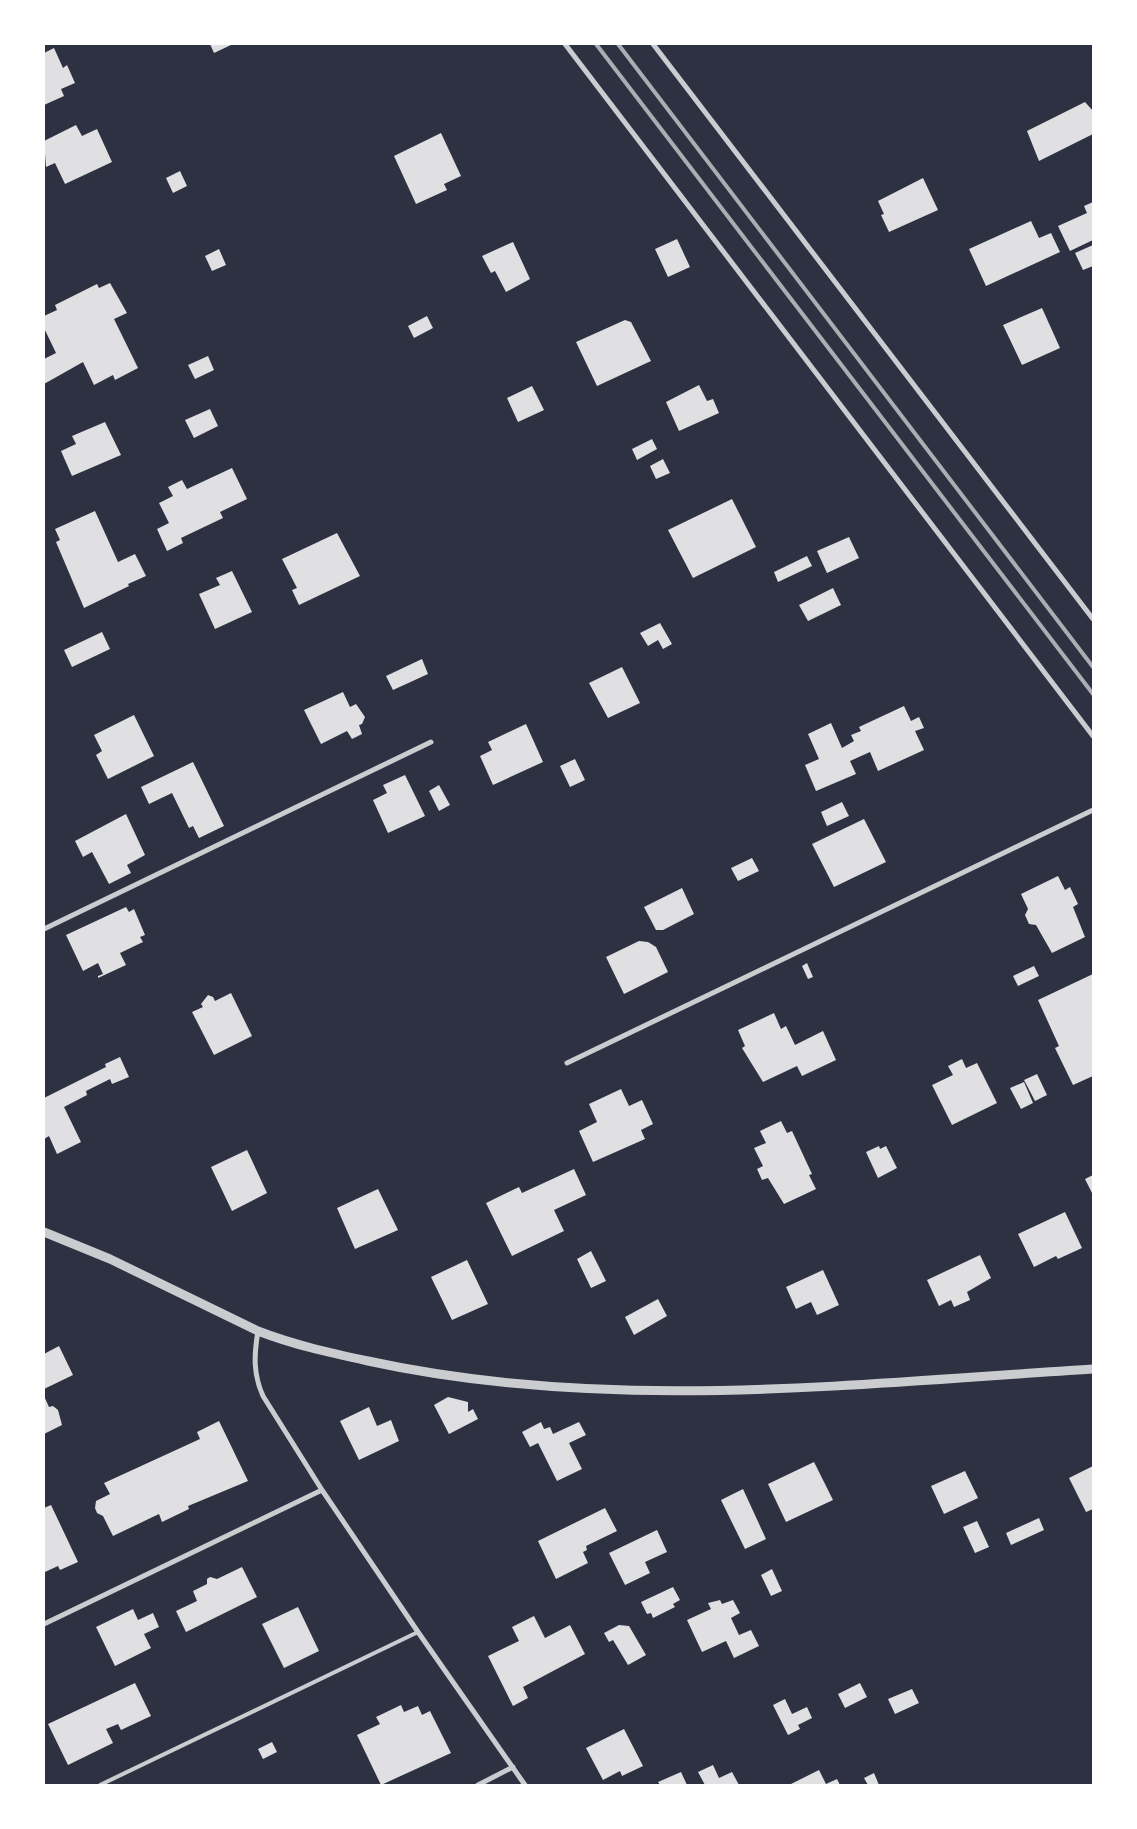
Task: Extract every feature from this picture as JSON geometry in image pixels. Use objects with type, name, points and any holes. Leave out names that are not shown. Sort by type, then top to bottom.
[{"type":"street","points":[[565,44],[1093,736]]},
{"type":"street","points":[[653,44],[1093,619]]},
{"type":"street","points":[[44,929],[431,742]]},
{"type":"street","points":[[568,1063],[1093,810]]},
{"type":"street","points":[[44,1232],[110,1259],[258,1332],[312,1349],[440,1374],[492,1381],[668,1392],[1093,1369]]},
{"type":"street","points":[[258,1332],[255,1352],[257,1383],[322,1490],[525,1785]]},
{"type":"street","points":[[44,1624],[322,1490]]},
{"type":"street","points":[[478,1785],[513,1767]]},
{"type":"lane","points":[[100,1785],[418,1632]]},
{"type":"building","points":[[210,44],[233,44],[214,53]]},
{"type":"building","points":[[54,48],[63,68],[67,65],[75,83],[61,89],[64,96],[44,105],[44,53]]},
{"type":"building","points":[[1085,102],[1093,111],[1093,134],[1039,161],[1027,131]]},
{"type":"building","points":[[76,125],[82,136],[97,129],[112,162],[65,184],[55,163],[46,167],[44,141]]},
{"type":"building","points":[[441,133],[461,176],[444,184],[447,190],[416,204],[394,156]]},
{"type":"building","points":[[180,171],[187,186],[173,193],[166,178]]},
{"type":"building","points":[[923,178],[938,210],[889,232],[881,215],[884,214],[878,201]]},
{"type":"building","points":[[1093,202],[1093,240],[1070,251],[1058,226],[1087,213],[1084,206]]},
{"type":"building","points":[[1031,221],[1039,238],[1051,233],[1060,252],[986,286],[969,249]]},
{"type":"building","points":[[677,239],[690,267],[668,277],[655,249]]},
{"type":"building","points":[[513,242],[530,279],[506,292],[495,271],[491,273],[482,256]]},
{"type":"building","points":[[1093,245],[1093,266],[1083,270],[1075,253]]},
{"type":"building","points":[[219,249],[226,265],[212,271],[205,256]]},
{"type":"building","points":[[110,283],[127,313],[114,319],[138,368],[115,380],[113,375],[94,385],[83,362],[44,384],[44,359],[56,353],[44,328],[44,316],[57,310],[55,305],[97,284],[99,288]]},
{"type":"building","points":[[1042,308],[1060,348],[1022,365],[1003,325]]},
{"type":"building","points":[[427,316],[433,328],[414,338],[408,326]]},
{"type":"building","points":[[625,320],[631,322],[651,361],[597,386],[576,342]]},
{"type":"building","points":[[208,356],[214,370],[195,379],[188,365]]},
{"type":"building","points":[[699,385],[707,401],[713,399],[719,413],[679,431],[666,402]]},
{"type":"building","points":[[532,386],[544,410],[518,422],[507,398]]},
{"type":"building","points":[[210,409],[218,426],[194,438],[185,420]]},
{"type":"building","points":[[105,422],[121,455],[72,476],[61,451],[76,444],[72,436]]},
{"type":"building","points":[[652,439],[657,449],[637,460],[632,449]]},
{"type":"building","points":[[663,459],[670,473],[656,479],[650,466]]},
{"type":"building","points":[[232,468],[247,499],[220,512],[223,518],[181,538],[183,543],[167,551],[157,529],[169,523],[159,503],[173,496],[168,487],[182,480],[187,489]]},
{"type":"building","points":[[732,499],[756,547],[693,578],[668,530]]},
{"type":"building","points":[[95,511],[118,562],[135,554],[146,576],[84,608],[56,542],[60,540],[55,529]]},
{"type":"building","points":[[337,533],[360,576],[299,605],[292,590],[297,588],[282,559]]},
{"type":"building","points":[[849,537],[859,558],[827,573],[817,551]]},
{"type":"building","points":[[807,556],[812,566],[778,582],[774,572]]},
{"type":"building","points":[[232,571],[252,612],[215,629],[199,594],[220,585],[216,578]]},
{"type":"building","points":[[833,588],[841,605],[808,621],[799,605]]},
{"type":"building","points":[[660,623],[672,644],[663,649],[658,640],[648,646],[640,633]]},
{"type":"building","points":[[102,632],[110,649],[72,667],[64,650]]},
{"type":"building","points":[[422,659],[428,674],[393,690],[386,676]]},
{"type":"building","points":[[622,667],[640,703],[608,718],[589,683]]},
{"type":"building","points":[[343,692],[350,707],[356,704],[365,717],[362,724],[359,725],[362,734],[352,739],[347,731],[321,744],[304,710]]},
{"type":"building","points":[[904,706],[911,721],[919,717],[924,728],[915,731],[924,750],[878,771],[870,752],[850,761],[856,774],[816,791],[805,765],[819,759],[808,734],[831,723],[842,748],[854,741],[851,735],[861,731],[859,727]]},
{"type":"building","points":[[134,715],[154,756],[108,779],[96,755],[102,751],[94,735]]},
{"type":"building","points":[[526,724],[543,762],[493,785],[480,756],[492,750],[488,742]]},
{"type":"building","points":[[575,759],[585,780],[570,787],[560,766]]},
{"type":"building","points":[[193,762],[224,826],[199,838],[193,826],[189,828],[172,793],[149,804],[141,787]]},
{"type":"building","points":[[405,775],[425,816],[388,833],[373,800],[387,793],[383,785]]},
{"type":"building","points":[[439,785],[450,805],[439,811],[429,791]]},
{"type":"building","points":[[842,802],[849,816],[827,826],[821,812]]},
{"type":"building","points":[[126,814],[145,855],[127,865],[131,873],[109,884],[92,852],[83,857],[75,841]]},
{"type":"building","points":[[864,819],[886,862],[834,887],[812,844]]},
{"type":"building","points":[[752,858],[759,871],[738,881],[731,868]]},
{"type":"building","points":[[1058,876],[1065,890],[1070,887],[1078,904],[1073,907],[1085,937],[1052,953],[1036,925],[1029,924],[1025,915],[1028,909],[1021,894]]},
{"type":"building","points":[[682,888],[694,914],[663,930],[656,930],[644,907]]},
{"type":"building","points":[[126,907],[129,912],[134,909],[145,935],[140,937],[143,942],[120,953],[126,965],[98,978],[98,976],[103,974],[98,963],[83,971],[66,935]]},
{"type":"building","points":[[639,941],[648,942],[656,947],[668,972],[624,994],[606,957]]},
{"type":"building","points":[[807,963],[813,977],[808,979],[802,966]]},
{"type":"building","points":[[1034,966],[1039,976],[1018,986],[1013,976]]},
{"type":"building","points":[[1093,974],[1093,1076],[1073,1085],[1055,1048],[1059,1046],[1038,1000]]},
{"type":"building","points":[[231,993],[252,1036],[214,1055],[192,1012],[203,1007],[201,1004],[208,995],[213,997],[215,1001]]},
{"type":"building","points":[[774,1013],[781,1029],[786,1026],[795,1045],[823,1031],[836,1060],[802,1076],[797,1066],[763,1082],[742,1048],[745,1046],[738,1030]]},
{"type":"building","points":[[120,1057],[129,1077],[112,1084],[110,1079],[86,1091],[87,1095],[64,1107],[81,1142],[57,1154],[49,1136],[44,1139],[44,1098],[106,1067],[105,1064]]},
{"type":"building","points":[[962,1059],[966,1068],[977,1063],[997,1103],[952,1125],[932,1085],[953,1075],[948,1066]]},
{"type":"building","points":[[1037,1074],[1047,1095],[1035,1101],[1024,1080]]},
{"type":"building","points":[[1024,1082],[1033,1103],[1021,1109],[1010,1088]]},
{"type":"building","points":[[621,1089],[629,1106],[642,1100],[653,1124],[641,1130],[645,1139],[593,1162],[579,1131],[597,1122],[589,1104]]},
{"type":"building","points":[[781,1121],[787,1133],[792,1131],[812,1174],[809,1175],[816,1189],[784,1204],[768,1178],[762,1180],[757,1169],[763,1166],[754,1148],[766,1143],[760,1131]]},
{"type":"building","points":[[879,1146],[880,1149],[886,1146],[897,1168],[878,1178],[866,1152]]},
{"type":"building","points":[[247,1150],[267,1193],[232,1211],[211,1167]]},
{"type":"building","points":[[574,1169],[586,1195],[554,1210],[564,1231],[512,1256],[486,1203],[519,1187],[522,1193]]},
{"type":"building","points":[[1093,1175],[1093,1195],[1085,1179]]},
{"type":"building","points":[[378,1189],[398,1230],[355,1249],[337,1208]]},
{"type":"building","points":[[1065,1212],[1082,1248],[1058,1259],[1056,1256],[1034,1267],[1018,1234]]},
{"type":"building","points":[[591,1251],[606,1281],[591,1288],[577,1259]]},
{"type":"building","points":[[980,1255],[991,1278],[967,1292],[970,1300],[954,1307],[951,1300],[939,1306],[927,1280]]},
{"type":"building","points":[[467,1260],[488,1304],[452,1320],[431,1277]]},
{"type":"building","points":[[823,1270],[839,1305],[817,1315],[811,1302],[796,1309],[786,1287]]},
{"type":"building","points":[[658,1299],[667,1316],[634,1335],[625,1317]]},
{"type":"building","points":[[59,1346],[73,1375],[44,1389],[44,1354]]},
{"type":"building","points":[[44,1396],[49,1407],[53,1406],[58,1410],[62,1425],[44,1434]]},
{"type":"building","points":[[448,1397],[468,1402],[468,1412],[473,1409],[478,1419],[449,1434],[434,1405]]},
{"type":"building","points":[[369,1407],[377,1426],[391,1420],[399,1441],[359,1460],[340,1421]]},
{"type":"building","points":[[219,1421],[248,1481],[188,1506],[189,1509],[162,1522],[159,1514],[113,1536],[103,1516],[97,1513],[95,1508],[96,1501],[110,1494],[104,1483],[200,1439],[197,1432]]},
{"type":"building","points":[[541,1422],[544,1429],[550,1427],[553,1434],[579,1422],[586,1435],[569,1443],[582,1469],[557,1481],[538,1443],[530,1447],[522,1432]]},
{"type":"building","points":[[814,1462],[833,1500],[786,1522],[768,1484]]},
{"type":"building","points":[[1093,1466],[1093,1509],[1086,1512],[1069,1478]]},
{"type":"building","points":[[965,1471],[978,1498],[944,1514],[931,1486]]},
{"type":"building","points":[[743,1489],[766,1539],[745,1549],[721,1500]]},
{"type":"building","points":[[51,1505],[78,1562],[60,1570],[58,1566],[45,1572],[44,1508]]},
{"type":"building","points":[[605,1508],[617,1531],[586,1546],[587,1550],[583,1552],[588,1563],[556,1579],[538,1541]]},
{"type":"building","points":[[1039,1518],[1044,1530],[1011,1545],[1006,1533]]},
{"type":"building","points":[[977,1521],[989,1547],[975,1553],[963,1527]]},
{"type":"building","points":[[657,1530],[667,1552],[645,1562],[650,1573],[625,1585],[609,1553]]},
{"type":"building","points":[[242,1567],[257,1597],[186,1632],[176,1611],[197,1601],[193,1591],[207,1584],[207,1579],[210,1577],[217,1579]]},
{"type":"building","points":[[772,1569],[782,1591],[771,1596],[761,1575]]},
{"type":"building","points":[[673,1587],[680,1600],[673,1604],[675,1607],[653,1618],[651,1613],[647,1614],[641,1602]]},
{"type":"building","points":[[720,1600],[722,1604],[733,1600],[740,1613],[731,1618],[739,1635],[751,1630],[759,1646],[734,1658],[726,1641],[702,1652],[687,1620],[711,1609],[708,1603]]},
{"type":"building","points":[[298,1607],[319,1651],[284,1668],[262,1624]]},
{"type":"building","points":[[133,1609],[138,1620],[153,1613],[159,1627],[144,1634],[151,1648],[115,1666],[96,1627]]},
{"type":"building","points":[[534,1616],[545,1638],[570,1625],[585,1654],[523,1687],[528,1698],[513,1706],[488,1656],[519,1641],[512,1627]]},
{"type":"building","points":[[619,1625],[629,1626],[646,1655],[628,1665],[613,1640],[609,1642],[604,1633]]},
{"type":"building","points":[[135,1683],[151,1716],[121,1730],[118,1724],[106,1729],[113,1743],[68,1765],[48,1724]]},
{"type":"building","points":[[860,1683],[867,1697],[845,1708],[838,1694]]},
{"type":"building","points":[[912,1689],[919,1703],[895,1714],[888,1699]]},
{"type":"building","points":[[785,1699],[792,1714],[807,1707],[812,1718],[798,1725],[800,1729],[788,1735],[773,1705]]},
{"type":"building","points":[[401,1705],[404,1712],[418,1706],[422,1715],[430,1711],[451,1753],[381,1785],[357,1735],[380,1724],[376,1717]]},
{"type":"building","points":[[624,1729],[643,1766],[622,1776],[620,1771],[603,1780],[586,1748]]},
{"type":"building","points":[[272,1742],[277,1752],[263,1759],[258,1749]]},
{"type":"building","points":[[713,1765],[719,1778],[732,1772],[739,1785],[705,1785],[698,1772]]},
{"type":"building","points":[[819,1770],[826,1784],[837,1779],[840,1785],[789,1785]]},
{"type":"building","points":[[681,1772],[687,1785],[660,1785],[658,1782]]},
{"type":"building","points":[[874,1773],[879,1785],[868,1785],[864,1778]]},
{"type":"railway","points":[[596,44],[1093,694]]},
{"type":"railway","points":[[618,44],[1093,667]]}]
